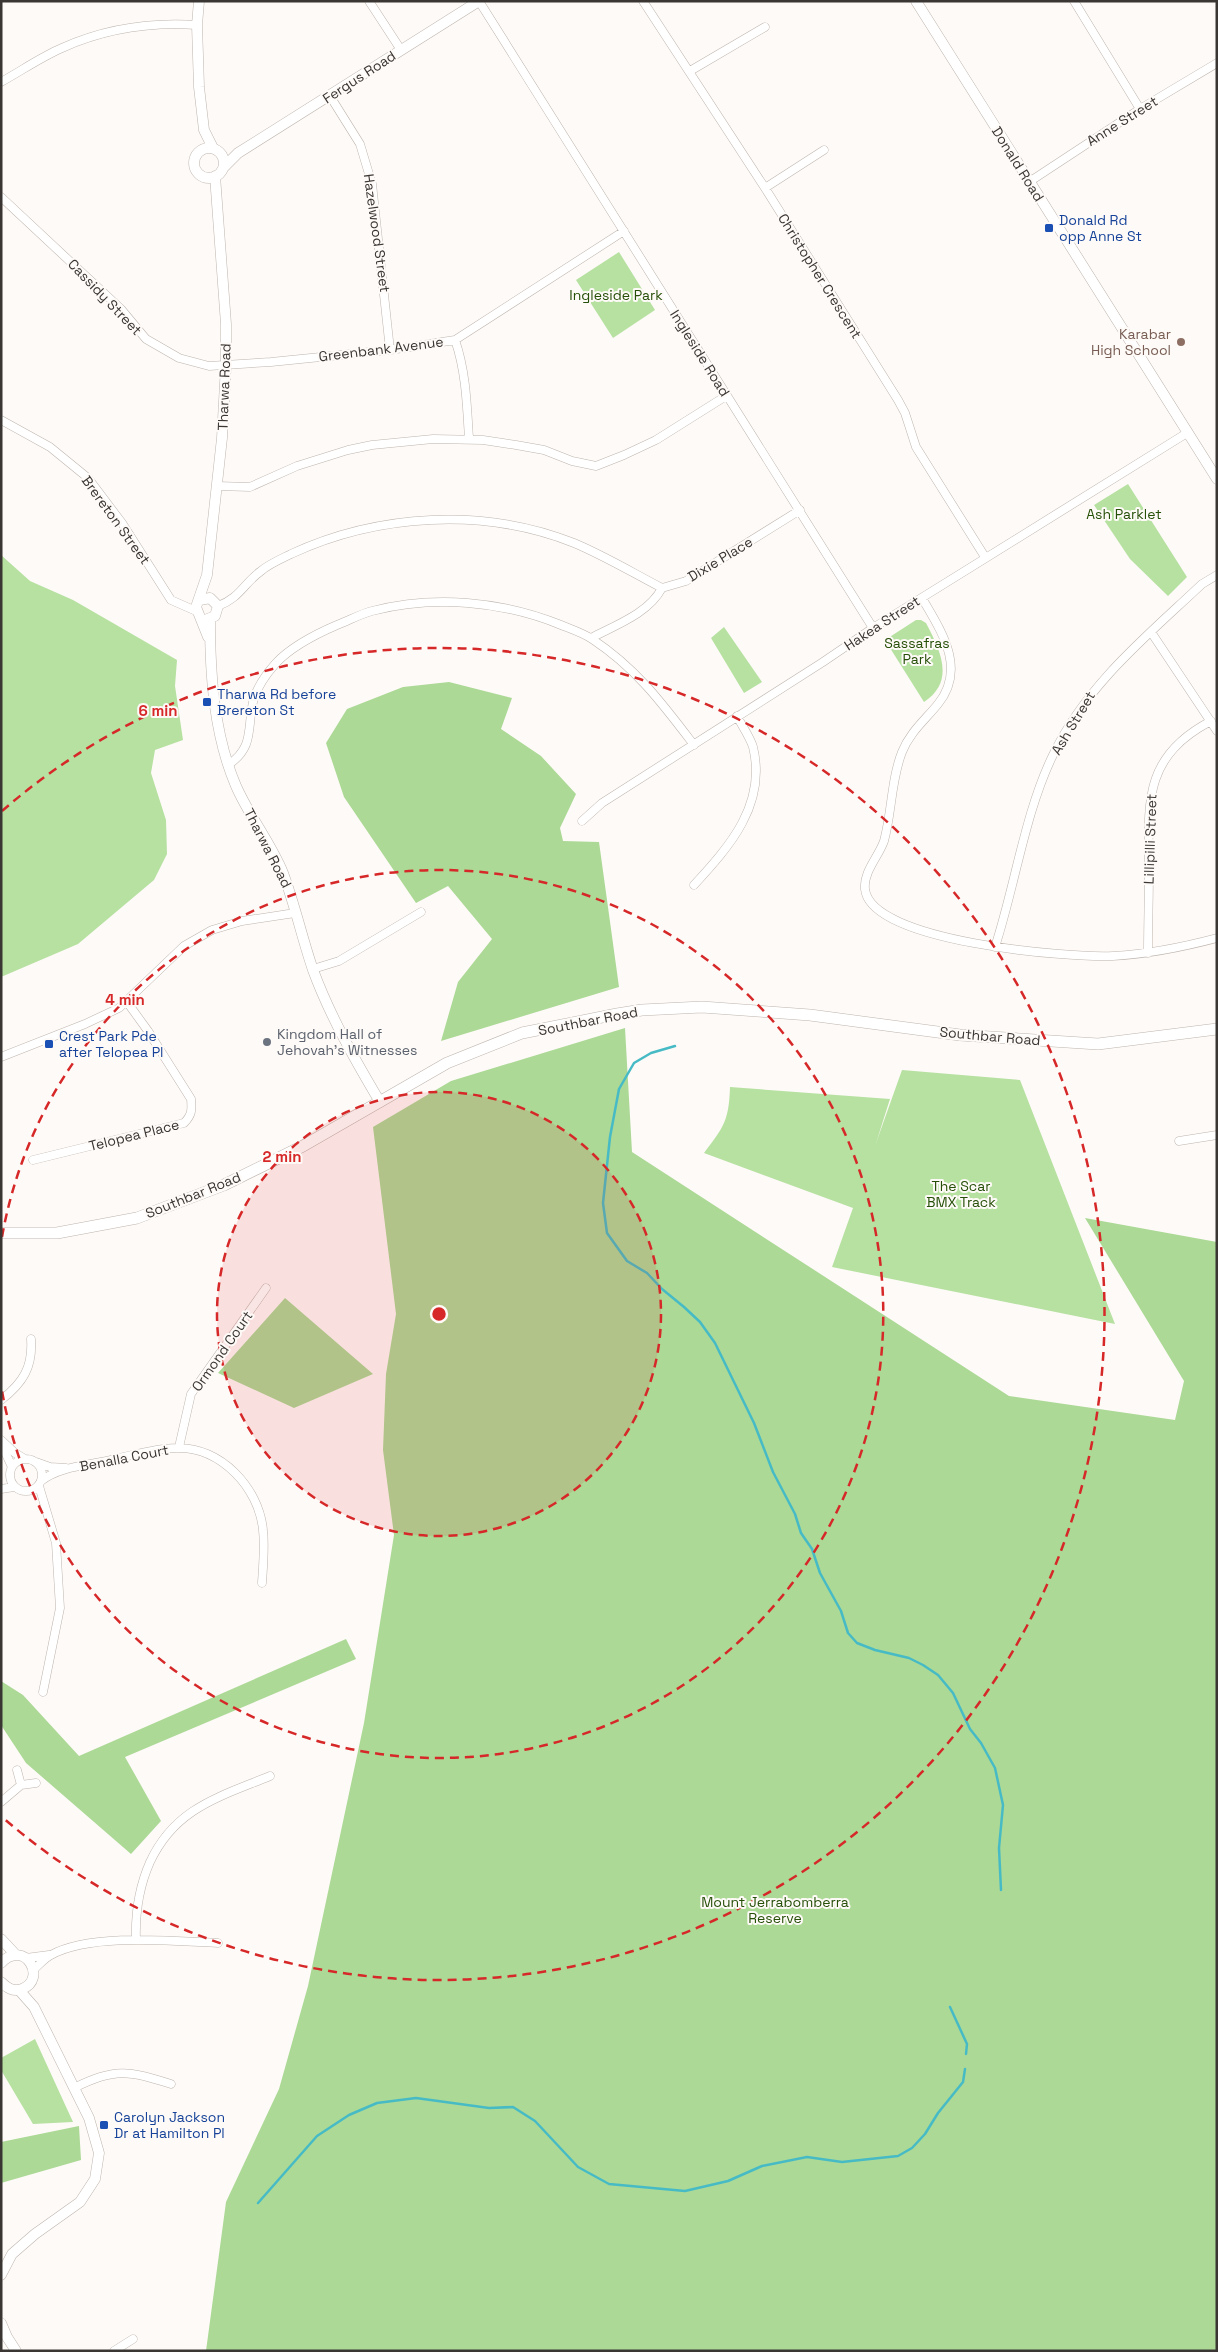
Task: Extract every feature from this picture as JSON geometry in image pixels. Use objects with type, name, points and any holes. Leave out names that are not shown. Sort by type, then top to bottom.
[{"type":"main road","name":"Southbar Road","points":[[1,1233],[57,1233],[137,1218],[224,1185],[303,1146],[447,1063],[522,1033],[642,1010],[708,1007],[810,1015],[960,1035],[1098,1044],[1217,1029]]},
{"type":"street","points":[[199,1],[197,25],[199,87],[204,130],[194,166],[203,177],[215,176],[224,167],[224,160],[204,130]]},
{"type":"street","points":[[369,1],[401,50]]},
{"type":"street","name":"Fergus Road","points":[[224,167],[238,153],[479,1]]},
{"type":"street","name":"Ingleside Road","points":[[479,1],[726,396],[800,510],[872,628]]},
{"type":"street","name":"Christopher Crescent","points":[[643,1],[765,188],[898,400],[905,413],[916,447],[985,556]]},
{"type":"street","name":"Donald Road","points":[[916,1],[1217,479]]},
{"type":"street","points":[[1074,1],[1140,109]]},
{"type":"street","points":[[1,82],[61,48],[98,35],[133,27],[170,23],[197,25]]},
{"type":"street","points":[[690,71],[765,27]]},
{"type":"street","name":"Anne Street","points":[[1029,182],[1140,109],[1217,63]]},
{"type":"street","name":"Hazelwood Street","points":[[330,96],[360,144],[372,184],[390,350]]},
{"type":"street","points":[[198,152],[205,148],[238,153]]},
{"type":"street","points":[[765,188],[824,150]]},
{"type":"street","name":"Tharwa Road","points":[[215,176],[215,198],[226,324],[226,365],[217,486],[202,616],[209,640],[218,727],[228,765],[256,826],[280,865],[291,893],[295,913],[313,970],[340,1030],[380,1102]]},
{"type":"street","name":"Tharwa Road","points":[[203,177],[215,198]]},
{"type":"street","name":"Cassidy Street","points":[[1,196],[121,309],[146,339],[179,358],[192,363],[226,365]]},
{"type":"street","name":"Greenbank Avenue","points":[[226,365],[390,350],[455,340],[624,231]]},
{"type":"street","points":[[455,340],[460,352],[469,439]]},
{"type":"street","points":[[217,486],[250,487],[272,476],[323,457],[372,445],[433,439],[469,439],[544,450],[572,461],[596,466],[624,456],[656,440],[726,396]]},
{"type":"street","name":"Brereton Street","points":[[1,420],[50,447],[88,478],[122,523],[170,600],[202,616]]},
{"type":"street","name":"Hakea Street","points":[[582,821],[602,803],[823,662],[872,628],[922,598],[985,556],[1187,433]]},
{"type":"street","name":"Dixie Place","points":[[662,588],[686,581],[800,510]]},
{"type":"street","points":[[218,606],[235,598],[261,571],[290,555],[351,531],[417,520],[454,520],[535,531],[589,550],[662,588],[655,601],[626,620],[591,638]]},
{"type":"street","name":"Ash Street","points":[[994,948],[1036,801],[1052,756],[1068,726],[1094,688],[1202,584],[1217,575]]},
{"type":"street","points":[[922,598],[948,646],[952,671],[950,683],[938,703],[915,729],[901,754],[887,831],[882,848],[865,878],[866,895],[874,907],[888,916],[926,931],[994,948],[1060,955],[1112,956],[1148,953],[1217,938]]},
{"type":"street","points":[[205,599],[218,606]]},
{"type":"street","points":[[228,765],[238,758],[248,744],[250,718],[255,696],[276,662],[299,644],[328,629],[370,612],[398,605],[432,602],[472,603],[512,609],[537,616],[591,638],[645,682],[694,745]]},
{"type":"street","points":[[202,616],[217,613],[218,606]]},
{"type":"street","points":[[1151,632],[1217,730]]},
{"type":"street","points":[[694,884],[725,851],[751,808],[756,774],[753,746],[737,716]]},
{"type":"street","name":"Lillipilli Street","points":[[1148,953],[1148,839],[1150,800],[1153,784],[1165,758],[1176,744],[1192,730],[1211,721]]},
{"type":"street","points":[[313,970],[340,961],[421,912]]},
{"type":"street","points":[[1,1057],[85,1024],[126,1002],[184,946],[212,930],[242,921],[295,913]]},
{"type":"street","name":"Telopea Place","points":[[33,1160],[184,1123],[189,1119],[192,1111],[191,1099],[148,1031],[126,1002]]},
{"type":"street","points":[[1179,1141],[1217,1135]]},
{"type":"street","name":"Ormond Court","points":[[179,1447],[191,1394],[266,1288]]},
{"type":"street","points":[[1,1400],[18,1387],[32,1356],[31,1339]]},
{"type":"street","points":[[1,1442],[25,1459],[35,1461],[42,1470],[40,1484],[45,1511],[56,1543],[60,1602],[43,1692]]},
{"type":"street","points":[[1,1442],[11,1469],[10,1477],[14,1487]]},
{"type":"street","name":"Benalla Court","points":[[40,1484],[48,1476],[68,1469],[161,1449],[179,1447],[216,1459],[230,1468],[248,1488],[257,1504],[264,1530],[262,1583]]},
{"type":"street","points":[[1,1482],[20,1460],[25,1459]]},
{"type":"street","name":"Benalla Court","points":[[35,1461],[50,1467],[68,1469]]},
{"type":"street","points":[[24,1492],[35,1489],[40,1484]]},
{"type":"street","points":[[1,1488],[14,1487],[24,1492],[36,1500],[45,1511]]},
{"type":"street","points":[[17,1770],[20,1785]]},
{"type":"street","points":[[136,1940],[135,1920],[142,1880],[157,1846],[168,1831],[200,1806],[270,1776]]},
{"type":"street","points":[[1,1802],[20,1785],[36,1783]]},
{"type":"street","points":[[2,1940],[16,1955],[26,1958],[49,1955],[61,1950],[95,1942],[136,1940],[218,1943]]},
{"type":"street","points":[[1,1963],[2,1940]]},
{"type":"street","points":[[1,1963],[8,1957],[16,1955]]},
{"type":"street","points":[[1,2275],[12,2254],[35,2234],[80,2202],[95,2179],[99,2153],[89,2118],[34,2006],[30,1983],[33,1970],[49,1955]]},
{"type":"street","points":[[26,1958],[33,1970]]},
{"type":"street","points":[[19,1990],[30,1983]]},
{"type":"street","points":[[3,1985],[19,1990],[34,2006]]},
{"type":"street","points":[[74,2088],[112,2072],[135,2073],[171,2084]]},
{"type":"street","points":[[1,2323],[16,2351]]},
{"type":"street","points":[[114,2351],[133,2339]]},
{"type":"green space","name":"Ingleside Park","points":[[619,252],[655,310],[613,338],[576,280]]},
{"type":"green space","name":"Ash Parklet","points":[[1128,484],[1187,577],[1168,596],[1130,559],[1094,505]]},
{"type":"green space","points":[[1,555],[30,581],[73,600],[177,660],[175,686],[183,740],[155,750],[151,773],[166,820],[167,854],[154,880],[78,944],[1,977]]},
{"type":"green space","name":"Sassafras Park","points":[[916,620],[926,623],[940,654],[942,665],[940,685],[934,694],[924,702],[885,640]]},
{"type":"green space","points":[[724,627],[762,682],[744,693],[711,638]]},
{"type":"green space","points":[[449,682],[512,698],[501,729],[541,756],[576,794],[560,828],[563,841],[599,842],[619,987],[441,1041],[458,982],[492,939],[448,886],[416,903],[344,797],[326,743],[347,709],[403,687]]},
{"type":"green space","name":"Mount Jerrabomberra Reserve","points":[[625,1028],[632,1152],[1009,1396],[1175,1420],[1184,1381],[1085,1218],[1217,1242],[1217,2351],[206,2351],[226,2202],[279,2089],[308,1986],[364,1723],[394,1535],[383,1450],[386,1374],[396,1314],[373,1127],[451,1081]]},
{"type":"green space","name":"The Scar BMX Track","points":[[902,1070],[1020,1080],[1115,1324],[832,1267],[853,1208],[704,1153],[721,1129],[727,1116],[730,1087],[890,1099],[876,1143]]},
{"type":"green space","points":[[285,1298],[373,1374],[294,1408],[218,1373]]},
{"type":"green space","points":[[346,1639],[356,1659],[125,1757],[161,1821],[131,1854],[26,1763],[1,1725],[1,1681],[23,1695],[79,1756]]},
{"type":"green space","points":[[35,2039],[73,2122],[33,2124],[1,2070],[1,2058]]},
{"type":"green space","points":[[79,2126],[81,2160],[1,2183],[1,2142]]},
{"type":"waterway","points":[[675,1046],[651,1053],[634,1063],[619,1089],[610,1137],[603,1203],[607,1233],[627,1261],[647,1273],[662,1289],[684,1307],[700,1322],[715,1343],[754,1423],[773,1472],[795,1514],[801,1533],[812,1549],[820,1573],[841,1611],[848,1633],[857,1643],[875,1650],[909,1658],[923,1665],[938,1675],[953,1693],[970,1729],[981,1743],[995,1768],[1003,1805],[999,1848],[1001,1890]]},
{"type":"waterway","points":[[950,2007],[967,2044],[966,2054]]},
{"type":"waterway","points":[[258,2203],[317,2136],[349,2115],[377,2103],[416,2098],[489,2108],[513,2107],[535,2121],[578,2167],[609,2184],[685,2191],[728,2181],[762,2166],[807,2157],[842,2162],[898,2156],[912,2148],[925,2134],[938,2113],[963,2082],[965,2069]]},
{"type":"place","name":"Donald Rd opp Anne St","points":[[1049,228]]},
{"type":"place","name":"Karabar High School","points":[[1181,342]]},
{"type":"place","name":"Tharwa Rd before Brereton St","points":[[207,702]]},
{"type":"place","name":"Kingdom Hall of Jehovah's Witnesses","points":[[267,1042]]},
{"type":"place","name":"Crest Park Pde after Telopea Pl","points":[[49,1044]]},
{"type":"place","name":"Carolyn Jackson Dr at Hamilton Pl","points":[[104,2125]]}]
